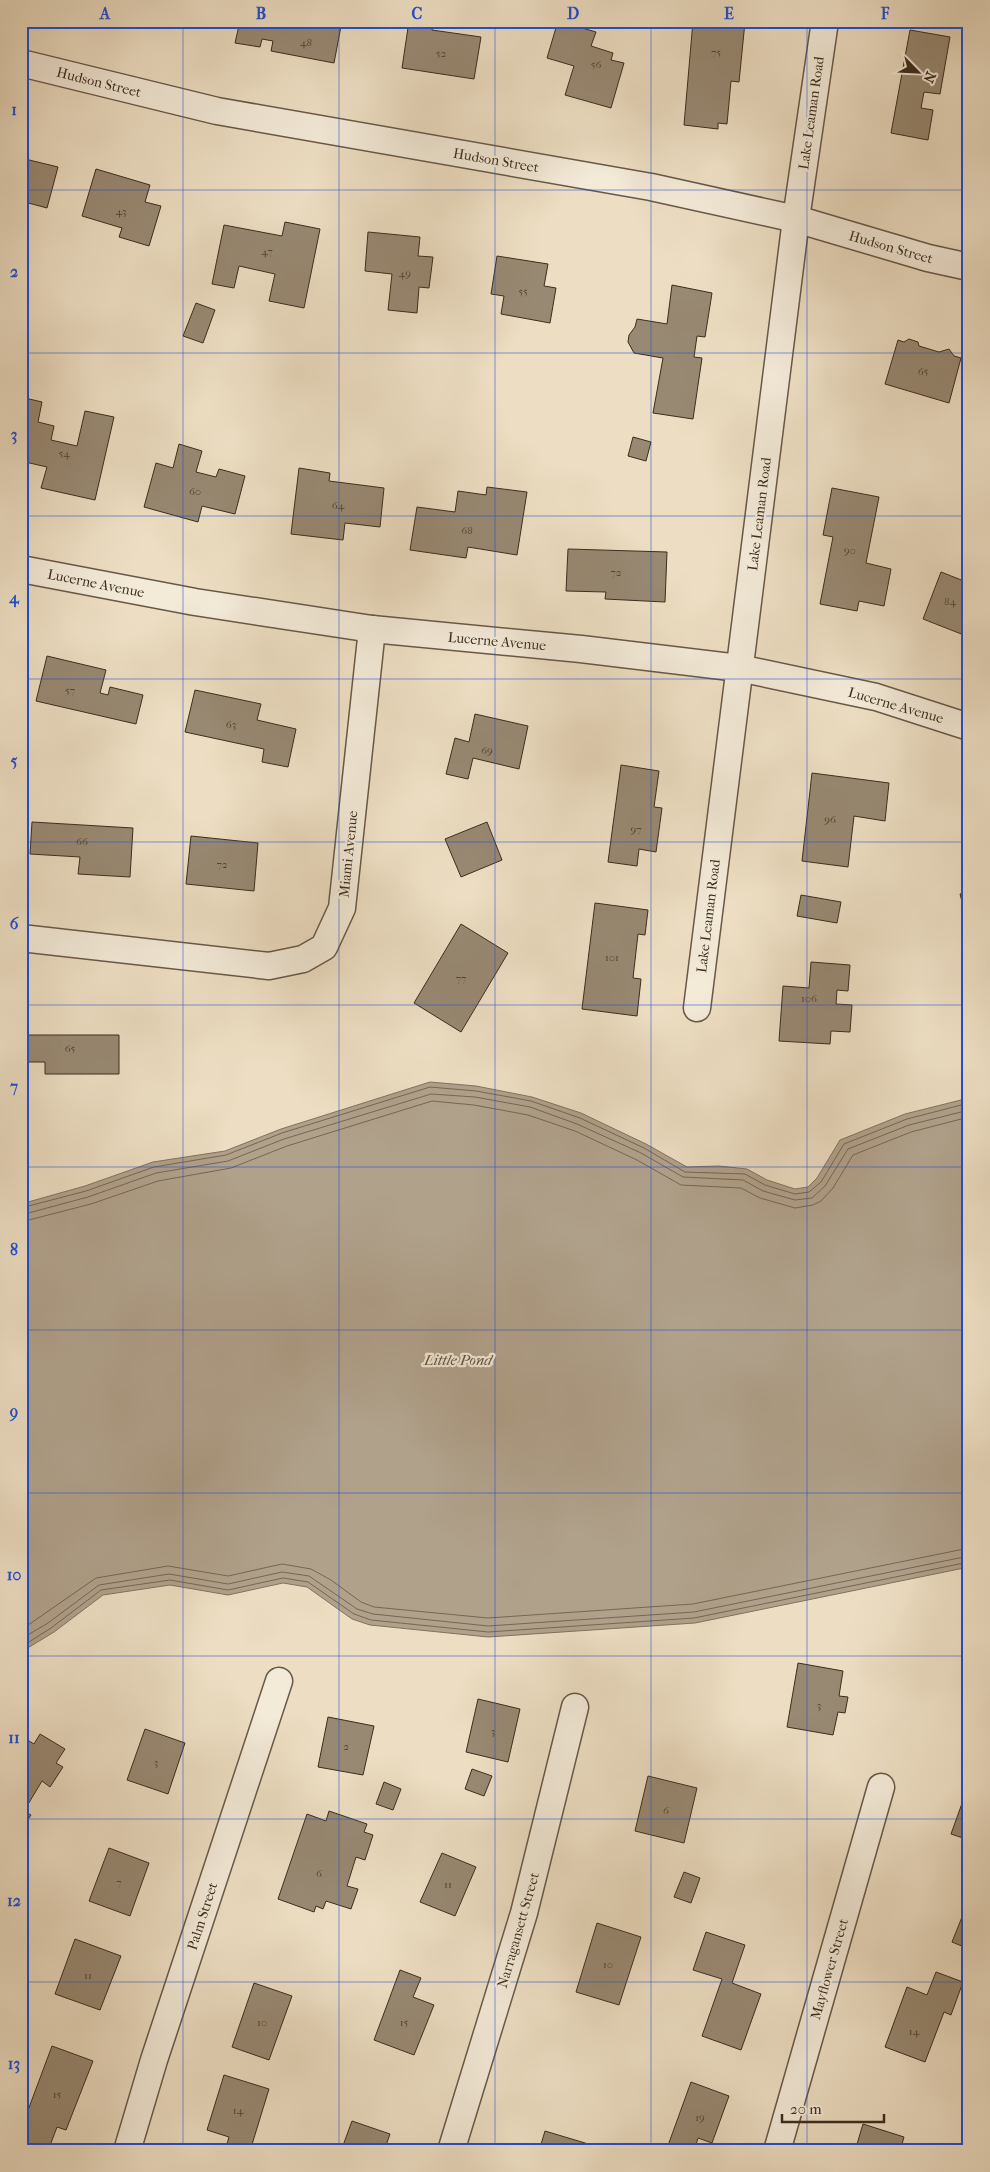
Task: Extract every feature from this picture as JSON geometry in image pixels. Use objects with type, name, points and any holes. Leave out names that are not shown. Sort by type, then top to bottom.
[{"type":"street","name":"Lake Leaman Road","points":[[697,1008],[796,219],[824,21]]},
{"type":"street","name":"Hudson Street","points":[[21,63],[217,111],[651,187],[796,219],[969,268]]},
{"type":"street","name":"Lucerne Avenue","points":[[21,569],[195,602],[372,629],[581,649],[739,668],[876,697],[969,727]]},
{"type":"street","name":"Miami Avenue","points":[[21,938],[268,966],[303,959],[324,947],[342,908],[372,629]]},
{"type":"street","name":"Palm Street","points":[[127,2151],[154,2060],[279,1681]]},
{"type":"street","name":"Narragansett Street","points":[[451,2151],[524,1913],[575,1707]]},
{"type":"street","name":"Mayflower Street","points":[[777,2151],[881,1787]]},
{"type":"water","name":"Little Pond","points":[[430,1082],[476,1086],[532,1097],[581,1113],[646,1144],[687,1167],[719,1166],[747,1169],[767,1180],[795,1189],[808,1187],[817,1178],[840,1140],[905,1114],[969,1098],[969,1567],[695,1623],[488,1637],[370,1625],[352,1619],[307,1587],[283,1583],[228,1595],[170,1585],[103,1595],[54,1632],[21,1652],[21,1204],[85,1186],[153,1162],[225,1151],[281,1129]]},
{"type":"building","points":[[240,21],[342,21],[334,63],[271,51],[273,41],[262,39],[260,47],[235,43]]},
{"type":"building","points":[[409,21],[433,21],[432,30],[481,37],[474,79],[402,68]]},
{"type":"building","points":[[558,21],[596,32],[591,46],[613,53],[611,60],[624,63],[611,108],[565,95],[574,66],[547,58]]},
{"type":"building","points":[[693,21],[745,22],[739,82],[731,81],[727,124],[718,123],[718,129],[684,125]]},
{"type":"building","points":[[910,30],[950,37],[940,94],[924,92],[921,108],[933,110],[928,140],[891,133]]},
{"type":"building","points":[[21,158],[58,167],[47,208],[21,201]]},
{"type":"building","points":[[96,169],[150,185],[145,202],[161,206],[149,246],[119,237],[122,228],[82,216]]},
{"type":"building","points":[[285,222],[320,229],[304,308],[269,301],[275,274],[239,266],[234,288],[212,284],[224,225],[282,236]]},
{"type":"building","points":[[368,232],[420,237],[418,256],[433,257],[429,288],[419,287],[417,313],[388,310],[392,274],[365,271]]},
{"type":"building","points":[[497,256],[548,264],[544,286],[556,288],[550,323],[501,314],[504,296],[491,294]]},
{"type":"building","points":[[672,285],[712,293],[705,337],[697,336],[694,357],[702,358],[693,419],[653,413],[663,358],[634,353],[628,342],[629,335],[635,327],[637,319],[667,324]]},
{"type":"building","points":[[196,303],[215,310],[203,343],[183,336]]},
{"type":"building","points":[[909,339],[918,342],[919,346],[939,352],[949,349],[954,356],[961,358],[949,403],[885,384],[898,340],[904,342]]},
{"type":"building","points":[[21,397],[42,402],[38,422],[54,426],[51,440],[77,446],[85,411],[114,417],[95,500],[41,488],[47,467],[21,461]]},
{"type":"building","points":[[969,432],[969,447],[965,445]]},
{"type":"building","points":[[633,437],[651,442],[646,461],[628,456]]},
{"type":"building","points":[[179,444],[202,451],[196,472],[216,477],[219,469],[245,476],[235,514],[202,506],[198,522],[144,507],[156,463],[173,468]]},
{"type":"building","points":[[299,468],[330,473],[329,481],[384,488],[380,527],[345,523],[343,540],[291,534]]},
{"type":"building","points":[[487,487],[527,492],[517,555],[468,547],[466,558],[410,550],[417,507],[455,512],[458,491],[486,495]]},
{"type":"building","points":[[832,488],[879,497],[866,563],[891,569],[884,606],[859,601],[857,611],[820,604],[833,537],[823,535]]},
{"type":"building","points":[[568,549],[667,552],[665,602],[605,599],[606,592],[566,591]]},
{"type":"building","points":[[941,572],[969,583],[969,637],[923,619]]},
{"type":"building","points":[[47,656],[106,670],[100,693],[108,695],[110,687],[143,695],[136,724],[36,701]]},
{"type":"building","points":[[195,690],[261,704],[257,720],[296,729],[288,767],[262,762],[264,749],[185,732]]},
{"type":"building","points":[[475,714],[528,726],[519,769],[473,758],[468,779],[446,774],[455,738],[469,742]]},
{"type":"building","points":[[621,765],[659,771],[654,807],[662,808],[656,852],[639,849],[637,866],[608,862]]},
{"type":"building","points":[[812,773],[889,783],[885,821],[854,816],[848,867],[802,861]]},
{"type":"building","points":[[32,822],[133,828],[130,877],[78,874],[80,857],[30,854]]},
{"type":"building","points":[[487,822],[502,860],[461,877],[445,839]]},
{"type":"building","points":[[191,836],[258,843],[254,891],[186,884]]},
{"type":"building","points":[[969,891],[969,928],[960,894]]},
{"type":"building","points":[[801,895],[841,902],[837,923],[797,916]]},
{"type":"building","points":[[595,903],[648,910],[645,935],[638,934],[633,978],[641,979],[637,1016],[582,1009]]},
{"type":"building","points":[[461,924],[508,953],[461,1032],[414,1003]]},
{"type":"building","points":[[811,962],[850,965],[848,991],[837,990],[836,1004],[852,1005],[850,1032],[831,1031],[830,1044],[779,1041],[783,986],[809,988]]},
{"type":"building","points":[[21,1035],[119,1035],[119,1074],[45,1074],[45,1062],[21,1062]]},
{"type":"building","points":[[798,1663],[843,1671],[839,1696],[848,1697],[845,1713],[838,1712],[833,1735],[787,1727]]},
{"type":"building","points":[[478,1699],[520,1709],[508,1762],[466,1752]]},
{"type":"building","points":[[328,1717],[374,1726],[363,1775],[318,1767]]},
{"type":"building","points":[[145,1729],[185,1743],[168,1794],[127,1780]]},
{"type":"building","points":[[40,1734],[65,1749],[56,1763],[63,1767],[50,1787],[42,1781],[24,1811],[31,1815],[21,1830],[21,1736],[34,1744]]},
{"type":"building","points":[[472,1769],[492,1776],[484,1796],[465,1789]]},
{"type":"building","points":[[648,1776],[697,1788],[684,1843],[635,1831]]},
{"type":"building","points":[[384,1782],[401,1789],[393,1810],[376,1804]]},
{"type":"building","points":[[969,1784],[969,1840],[951,1834]]},
{"type":"building","points":[[329,1811],[367,1824],[364,1832],[373,1835],[365,1860],[356,1857],[347,1886],[358,1889],[351,1909],[326,1901],[323,1909],[316,1906],[314,1912],[278,1899],[307,1814],[326,1821]]},
{"type":"building","points":[[109,1848],[149,1863],[130,1916],[89,1901]]},
{"type":"building","points":[[442,1853],[476,1867],[455,1916],[420,1902]]},
{"type":"building","points":[[684,1872],[700,1878],[691,1903],[674,1897]]},
{"type":"building","points":[[969,1902],[969,1949],[952,1942]]},
{"type":"building","points":[[597,1923],[641,1937],[619,2005],[576,1992]]},
{"type":"building","points":[[706,1932],[745,1945],[732,1983],[761,1994],[741,2050],[702,2036],[722,1979],[693,1970]]},
{"type":"building","points":[[75,1939],[121,1956],[100,2010],[55,1994]]},
{"type":"building","points":[[400,1970],[421,1978],[413,1997],[434,2005],[414,2055],[374,2040]]},
{"type":"building","points":[[936,1972],[963,1982],[951,2015],[944,2012],[925,2062],[885,2047],[907,1987],[927,1995]]},
{"type":"building","points":[[254,1983],[292,1996],[269,2060],[232,2047]]},
{"type":"building","points":[[52,2046],[93,2061],[66,2130],[57,2127],[48,2151],[46,2151],[21,2142],[21,2129]]},
{"type":"building","points":[[224,2075],[269,2089],[250,2151],[225,2151],[229,2137],[207,2130]]},
{"type":"building","points":[[691,2082],[729,2096],[712,2143],[698,2138],[694,2151],[666,2151]]},
{"type":"building","points":[[352,2121],[390,2134],[384,2151],[341,2151]]},
{"type":"building","points":[[863,2124],[904,2137],[900,2151],[855,2151]]},
{"type":"building","points":[[545,2131],[595,2146],[594,2151],[539,2151]]}]
